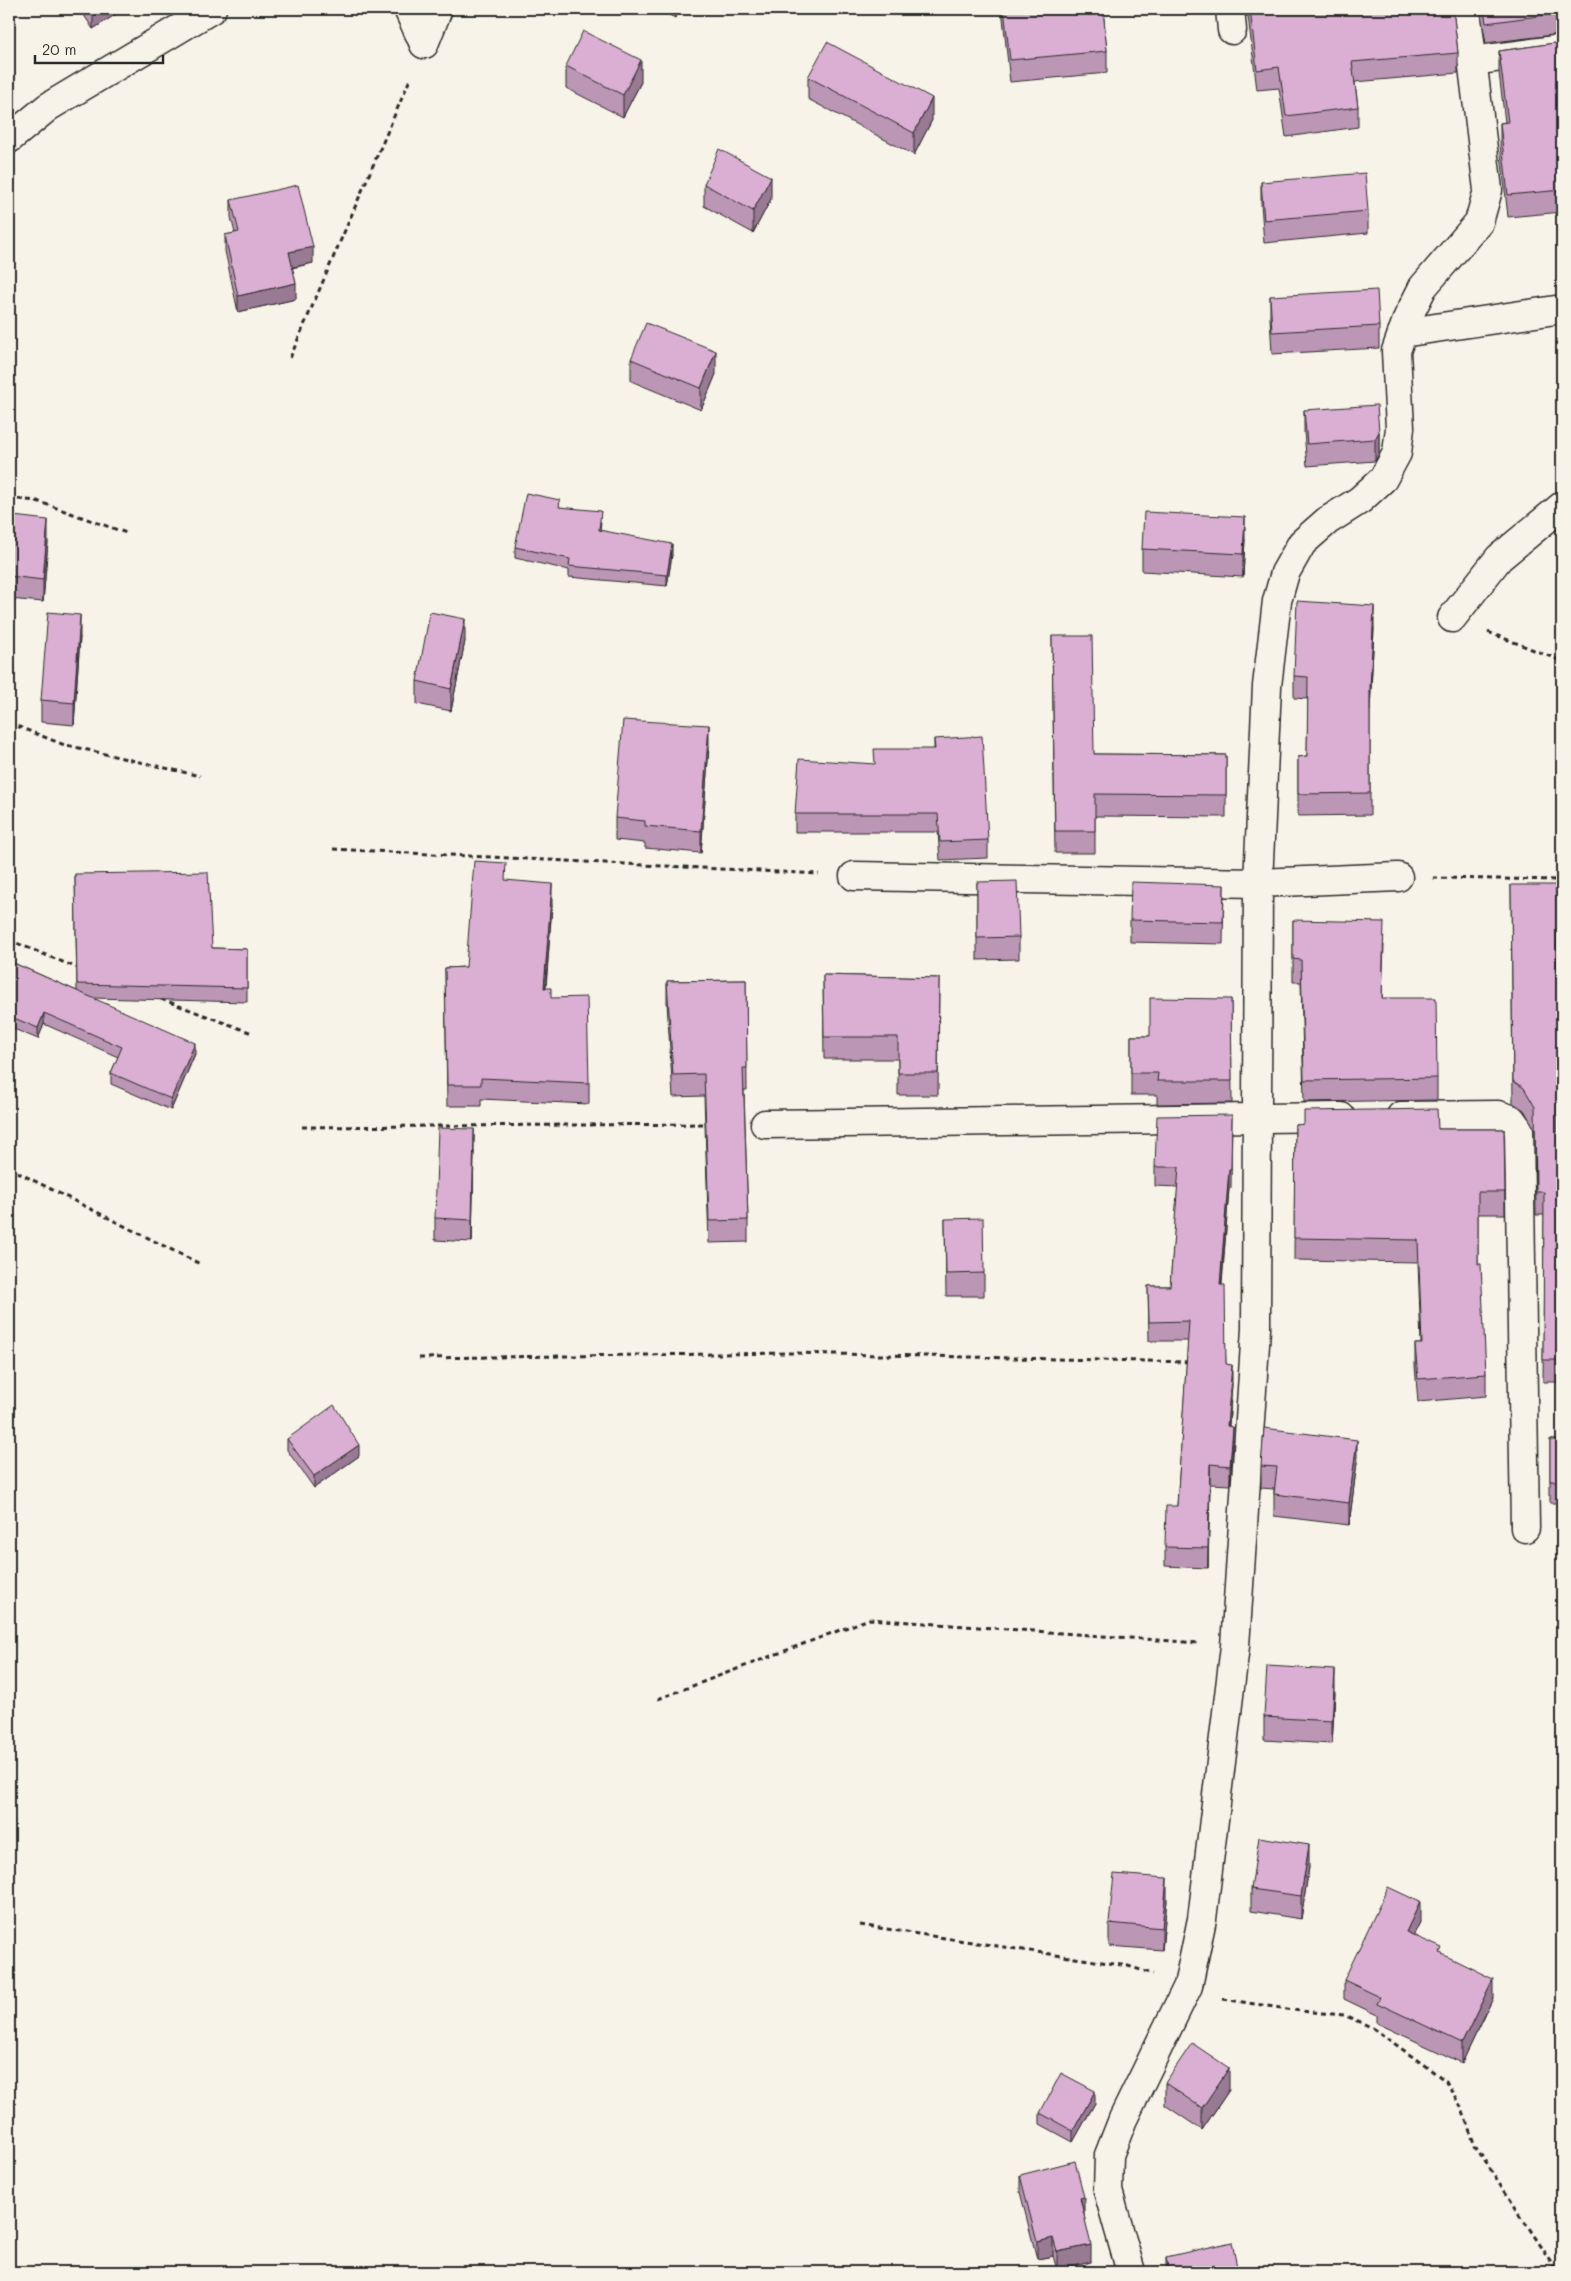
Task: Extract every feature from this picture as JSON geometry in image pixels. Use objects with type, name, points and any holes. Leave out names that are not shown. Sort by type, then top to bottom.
[{"type":"street","points":[[9,139],[48,107],[212,9]]},
{"type":"street","points":[[408,9],[424,44]]},
{"type":"street","points":[[424,44],[438,9]]},
{"type":"street","points":[[1131,2272],[1108,2191],[1109,2155],[1123,2119],[1188,1986],[1202,1919],[1235,1646],[1256,1329],[1258,883],[1267,686],[1277,600],[1285,573],[1302,543],[1327,521],[1360,500],[1383,479],[1397,453],[1400,428],[1396,351],[1402,333],[1423,287],[1479,222],[1488,190],[1466,9]]},
{"type":"street","points":[[1472,61],[1562,48]]},
{"type":"street","points":[[1402,333],[1562,309]]},
{"type":"street","points":[[1452,618],[1499,558],[1562,506]]},
{"type":"street","points":[[854,876],[1258,883],[1398,877]]},
{"type":"street","points":[[765,1124],[1257,1119],[1498,1114],[1511,1119],[1519,1130],[1526,1528]]},
{"type":"path","points":[[290,358],[393,124],[424,44]]},
{"type":"path","points":[[9,498],[37,501],[129,534]]},
{"type":"path","points":[[1452,618],[1562,661]]},
{"type":"path","points":[[9,723],[62,744],[200,776]]},
{"type":"path","points":[[333,849],[854,876]]},
{"type":"path","points":[[1398,877],[1562,880]]},
{"type":"path","points":[[9,940],[83,969]]},
{"type":"path","points":[[152,995],[252,1033]]},
{"type":"path","points":[[302,1127],[765,1124]]},
{"type":"path","points":[[9,1168],[161,1242],[200,1264]]},
{"type":"path","points":[[419,1358],[792,1353],[1194,1362]]},
{"type":"path","points":[[658,1699],[869,1619],[1235,1646]]},
{"type":"path","points":[[860,1925],[1128,1966],[1224,1999],[1300,2011],[1344,2015],[1373,2028],[1446,2082],[1462,2109],[1476,2146],[1558,2272]]},
{"type":"building","points":[[1004,9],[1103,9],[1107,51],[1010,60]]},
{"type":"building","points":[[1250,9],[1453,9],[1458,53],[1352,62],[1358,107],[1286,116],[1279,67],[1257,70]]},
{"type":"building","points":[[1484,9],[1560,9],[1561,13],[1486,23]]},
{"type":"building","points":[[583,31],[641,60],[623,95],[566,66]]},
{"type":"building","points":[[827,42],[932,98],[914,133],[808,77]]},
{"type":"building","points":[[1562,42],[1562,190],[1508,195],[1500,123],[1508,122],[1499,51]]},
{"type":"building","points":[[719,149],[771,177],[753,211],[704,184]]},
{"type":"building","points":[[1365,173],[1368,211],[1264,220],[1261,182]]},
{"type":"building","points":[[298,185],[313,247],[289,252],[296,283],[238,296],[225,235],[239,232],[231,200]]},
{"type":"building","points":[[1377,290],[1379,326],[1272,332],[1270,296]]},
{"type":"building","points":[[646,323],[716,351],[701,388],[631,359]]},
{"type":"building","points":[[1377,405],[1379,432],[1375,439],[1307,444],[1304,410]]},
{"type":"building","points":[[526,493],[560,500],[559,507],[601,511],[599,530],[672,544],[667,575],[569,566],[570,559],[515,547]]},
{"type":"building","points":[[1144,512],[1245,517],[1243,554],[1142,549]]},
{"type":"building","points":[[13,516],[48,520],[43,580],[9,576]]},
{"type":"building","points":[[1297,601],[1374,606],[1370,689],[1370,793],[1298,794],[1298,757],[1307,756],[1308,677],[1294,676]]},
{"type":"building","points":[[48,612],[80,615],[74,703],[41,700]]},
{"type":"building","points":[[430,612],[465,619],[451,689],[417,681]]},
{"type":"building","points":[[1052,636],[1092,636],[1094,754],[1226,755],[1226,795],[1095,794],[1095,831],[1055,831]]},
{"type":"building","points":[[623,720],[709,725],[701,831],[645,826],[645,821],[615,818]]},
{"type":"building","points":[[982,736],[988,840],[940,842],[938,814],[795,814],[799,759],[875,764],[874,749],[935,749],[934,739]]},
{"type":"building","points":[[474,861],[506,863],[505,880],[552,884],[544,988],[551,988],[551,998],[587,997],[589,1083],[481,1078],[481,1085],[447,1085],[445,968],[466,967]]},
{"type":"building","points":[[208,872],[212,948],[247,949],[247,988],[77,984],[75,874]]},
{"type":"building","points":[[1017,881],[1019,937],[977,938],[977,882]]},
{"type":"building","points":[[1131,882],[1224,885],[1223,922],[1130,920]]},
{"type":"building","points":[[1511,885],[1556,885],[1558,1132],[1562,1132],[1562,1360],[1543,1360],[1544,1192],[1536,1192],[1535,1107],[1524,1088],[1513,1081]]},
{"type":"building","points":[[1293,920],[1384,922],[1382,998],[1436,998],[1437,1078],[1304,1080],[1301,960],[1293,959]]},
{"type":"building","points":[[9,961],[195,1043],[171,1099],[111,1073],[122,1047],[44,1013],[38,1028],[9,1016],[11,1008],[9,1008]]},
{"type":"building","points":[[823,975],[939,978],[938,1073],[898,1073],[898,1037],[824,1037]]},
{"type":"building","points":[[746,980],[747,1068],[743,1068],[748,1220],[709,1221],[704,1074],[673,1075],[667,981]]},
{"type":"building","points":[[1150,998],[1231,999],[1232,1081],[1157,1081],[1158,1073],[1131,1073],[1131,1036],[1150,1036]]},
{"type":"building","points":[[1437,1109],[1438,1129],[1504,1129],[1505,1192],[1478,1192],[1478,1264],[1481,1264],[1486,1374],[1418,1379],[1415,1344],[1422,1344],[1418,1240],[1294,1238],[1295,1125],[1304,1124],[1304,1111]]},
{"type":"building","points":[[1232,1115],[1231,1169],[1229,1169],[1220,1285],[1225,1285],[1226,1364],[1232,1365],[1227,1426],[1233,1427],[1230,1466],[1210,1464],[1208,1548],[1165,1547],[1166,1506],[1177,1506],[1189,1321],[1149,1322],[1148,1286],[1170,1286],[1179,1167],[1155,1167],[1157,1116]]},
{"type":"building","points":[[438,1128],[474,1129],[472,1220],[435,1218]]},
{"type":"building","points":[[983,1218],[984,1273],[946,1274],[945,1219]]},
{"type":"building","points":[[334,1405],[359,1445],[314,1476],[287,1439]]},
{"type":"building","points":[[1264,1428],[1357,1440],[1349,1503],[1274,1494],[1277,1467],[1261,1466]]},
{"type":"building","points":[[1550,1440],[1562,1440],[1562,1481],[1550,1481]]},
{"type":"building","points":[[1267,1666],[1335,1670],[1332,1721],[1264,1717]]},
{"type":"building","points":[[1259,1837],[1309,1845],[1301,1896],[1251,1889]]},
{"type":"building","points":[[1114,1874],[1167,1878],[1162,1928],[1109,1923]]},
{"type":"building","points":[[1388,1887],[1420,1902],[1406,1932],[1442,1948],[1440,1953],[1493,1979],[1462,2043],[1377,2003],[1380,1997],[1344,1980]]},
{"type":"building","points":[[1192,2043],[1229,2068],[1202,2108],[1165,2083]]},
{"type":"building","points":[[1061,2073],[1095,2091],[1073,2131],[1040,2113]]},
{"type":"building","points":[[1075,2161],[1084,2197],[1080,2198],[1091,2245],[1057,2252],[1053,2238],[1037,2242],[1020,2175]]},
{"type":"building","points":[[1232,2242],[1238,2272],[1169,2272],[1166,2257]]}]
